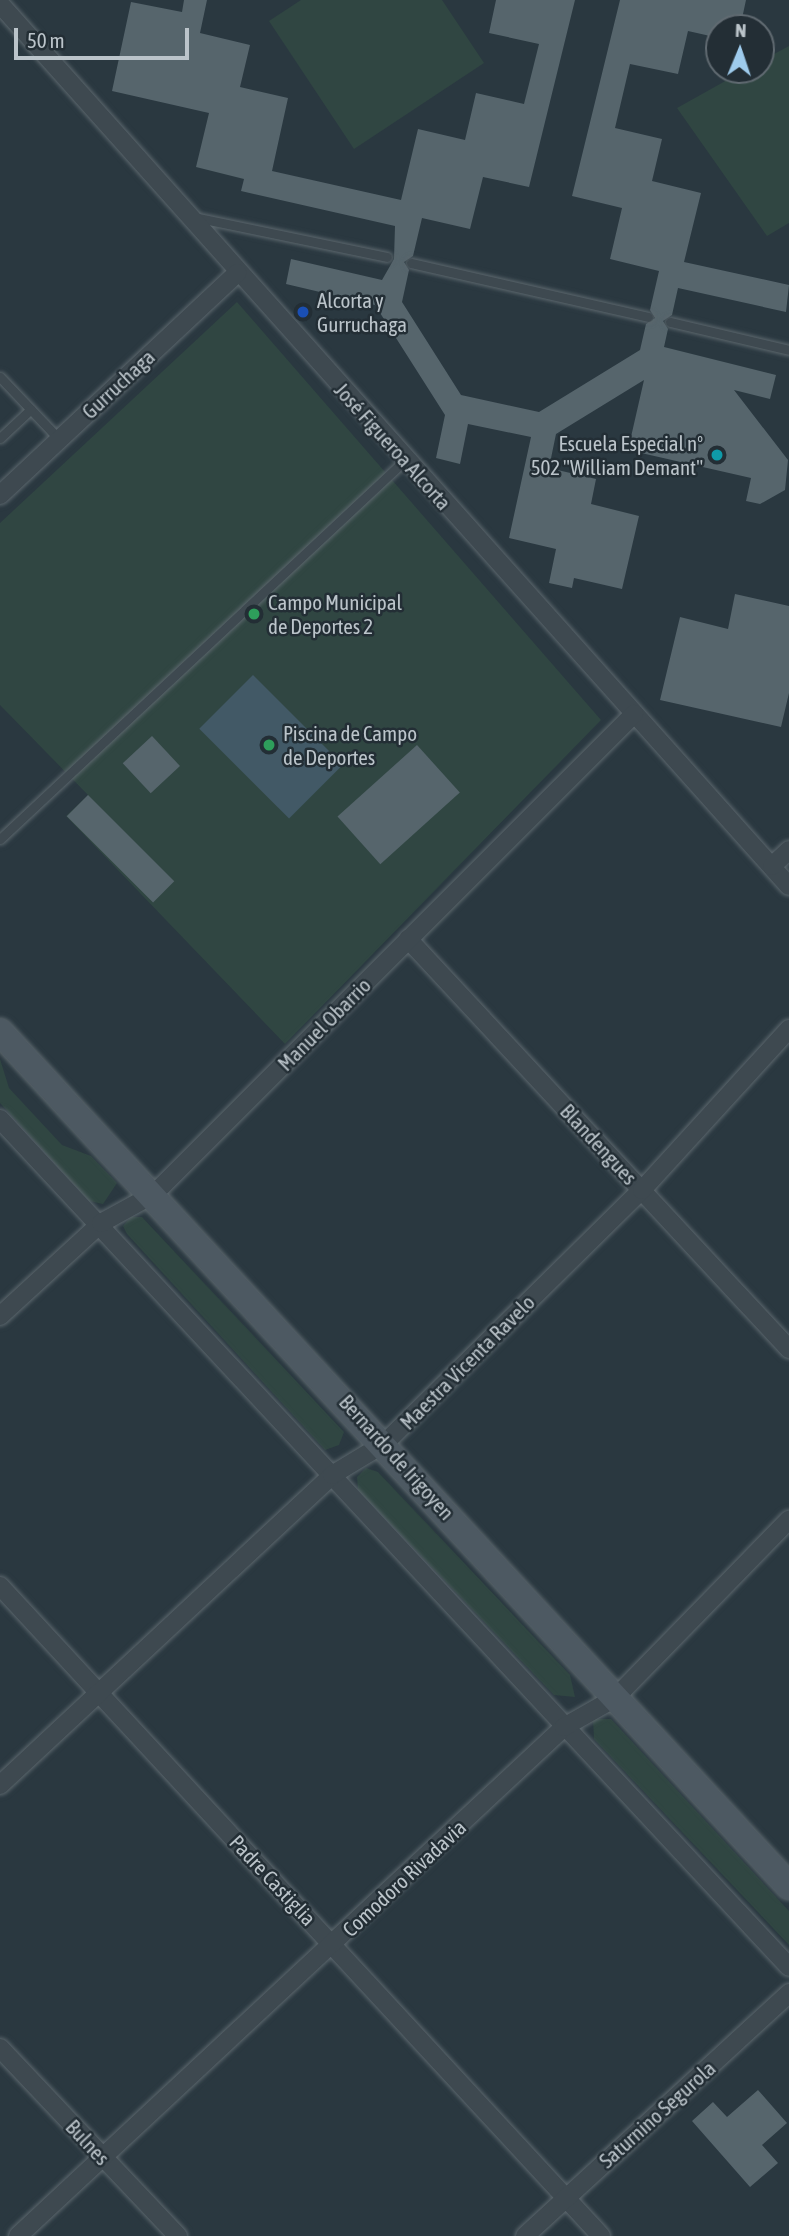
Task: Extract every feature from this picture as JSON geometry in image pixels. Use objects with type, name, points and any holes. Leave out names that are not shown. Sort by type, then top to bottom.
[{"type":"street","name":"José Figueroa Alcorta","points":[[0,4],[185,216],[789,886]]},
{"type":"street","name":"Gurruchaga","points":[[0,495],[237,273]]},
{"type":"street","name":"Manuel Obarrio","points":[[0,1316],[101,1223],[155,1194],[634,714]]},
{"type":"street","points":[[772,866],[789,850]]},
{"type":"street","name":"Blandengues","points":[[408,939],[789,1349]]},
{"type":"street","name":"Maestra Vicenta Ravelo","points":[[0,1785],[332,1475],[385,1443],[642,1190],[789,1030]]},
{"type":"street","name":"Bernardo de Irigoyen","points":[[0,1032],[155,1194],[789,1886]]},
{"type":"street","points":[[0,1119],[101,1223],[564,1727],[789,1967]]},
{"type":"street","name":"Comodoro Rivadavia","points":[[18,2236],[334,1945],[564,1727],[615,1698],[789,1520]]},
{"type":"street","name":"Padre Castiglia","points":[[0,1586],[601,2236]]},
{"type":"street","name":"Saturnino Segurola","points":[[525,2236],[789,1993]]},
{"type":"street","name":"Bulnes","points":[[0,2048],[178,2236]]},
{"type":"lane","points":[[185,216],[387,257]]},
{"type":"lane","points":[[411,263],[648,317]]},
{"type":"lane","points":[[670,322],[789,350]]},
{"type":"lane","points":[[0,377],[59,439]]},
{"type":"lane","points":[[0,438],[31,409]]},
{"type":"lane","points":[[0,839],[405,460]]},
{"type":"green space","points":[[301,0],[442,0],[484,63],[354,149],[269,21]]},
{"type":"green space","points":[[789,46],[789,223],[767,236],[677,108],[720,84],[775,84],[775,54]]},
{"type":"green space","name":"Campo Municipal de Deportes 2","points":[[237,302],[601,720],[285,1044],[66,816],[88,795],[0,705],[0,523]]},
{"type":"green space","points":[[0,1059],[9,1088],[62,1145],[91,1156],[117,1183],[103,1204],[89,1201],[0,1103]]},
{"type":"green space","points":[[131,1217],[142,1217],[344,1432],[339,1445],[325,1450],[127,1234],[123,1226]]},
{"type":"green space","points":[[366,1468],[378,1472],[570,1675],[575,1697],[554,1695],[358,1490],[357,1477]]},
{"type":"green space","points":[[593,1719],[611,1719],[789,1911],[789,1945],[594,1739]]},
{"type":"water","name":"Piscina de Campo de Deportes","points":[[253,675],[343,765],[289,819],[199,729]]},
{"type":"building","points":[[184,0],[207,0],[200,33],[250,45],[240,87],[288,98],[272,171],[401,200],[418,129],[465,140],[476,93],[524,104],[539,44],[489,33],[496,0],[575,0],[529,187],[483,177],[470,229],[422,218],[413,256],[404,262],[409,270],[402,302],[461,395],[539,412],[640,350],[646,324],[655,318],[650,310],[659,271],[610,259],[622,208],[572,196],[620,0],[746,0],[743,14],[705,14],[705,35],[688,31],[678,74],[630,64],[615,128],[662,139],[652,181],[701,193],[684,262],[789,285],[786,312],[678,288],[672,315],[663,321],[668,329],[664,347],[776,375],[770,399],[734,390],[788,460],[785,490],[760,504],[746,501],[751,478],[628,450],[644,380],[556,434],[549,468],[596,479],[591,504],[639,516],[622,589],[574,578],[572,588],[549,583],[556,549],[509,538],[531,437],[468,424],[460,464],[436,458],[445,415],[375,305],[286,284],[291,259],[382,280],[394,259],[395,226],[241,191],[244,179],[196,167],[209,113],[112,91],[131,2],[182,12]]},
{"type":"building","points":[[735,594],[789,606],[789,693],[781,727],[660,700],[680,617],[728,629]]},
{"type":"building","points":[[152,736],[180,766],[151,793],[123,763]]},
{"type":"building","points":[[417,745],[460,793],[380,864],[337,817]]},
{"type":"building","points":[[88,795],[174,881],[153,902],[67,816]]},
{"type":"building","points":[[758,2090],[787,2123],[762,2145],[778,2163],[750,2187],[692,2121],[713,2102],[727,2117]]},
{"type":"place","name":"Alcorta y Gurruchaga","points":[[303,312]]},
{"type":"place","name":"Escuela Especial n° 502 \"William Demant\"","points":[[717,455]]},
{"type":"place","name":"Campo Municipal de Deportes 2","points":[[254,614]]},
{"type":"place","name":"Piscina de Campo de Deportes","points":[[269,745]]}]
